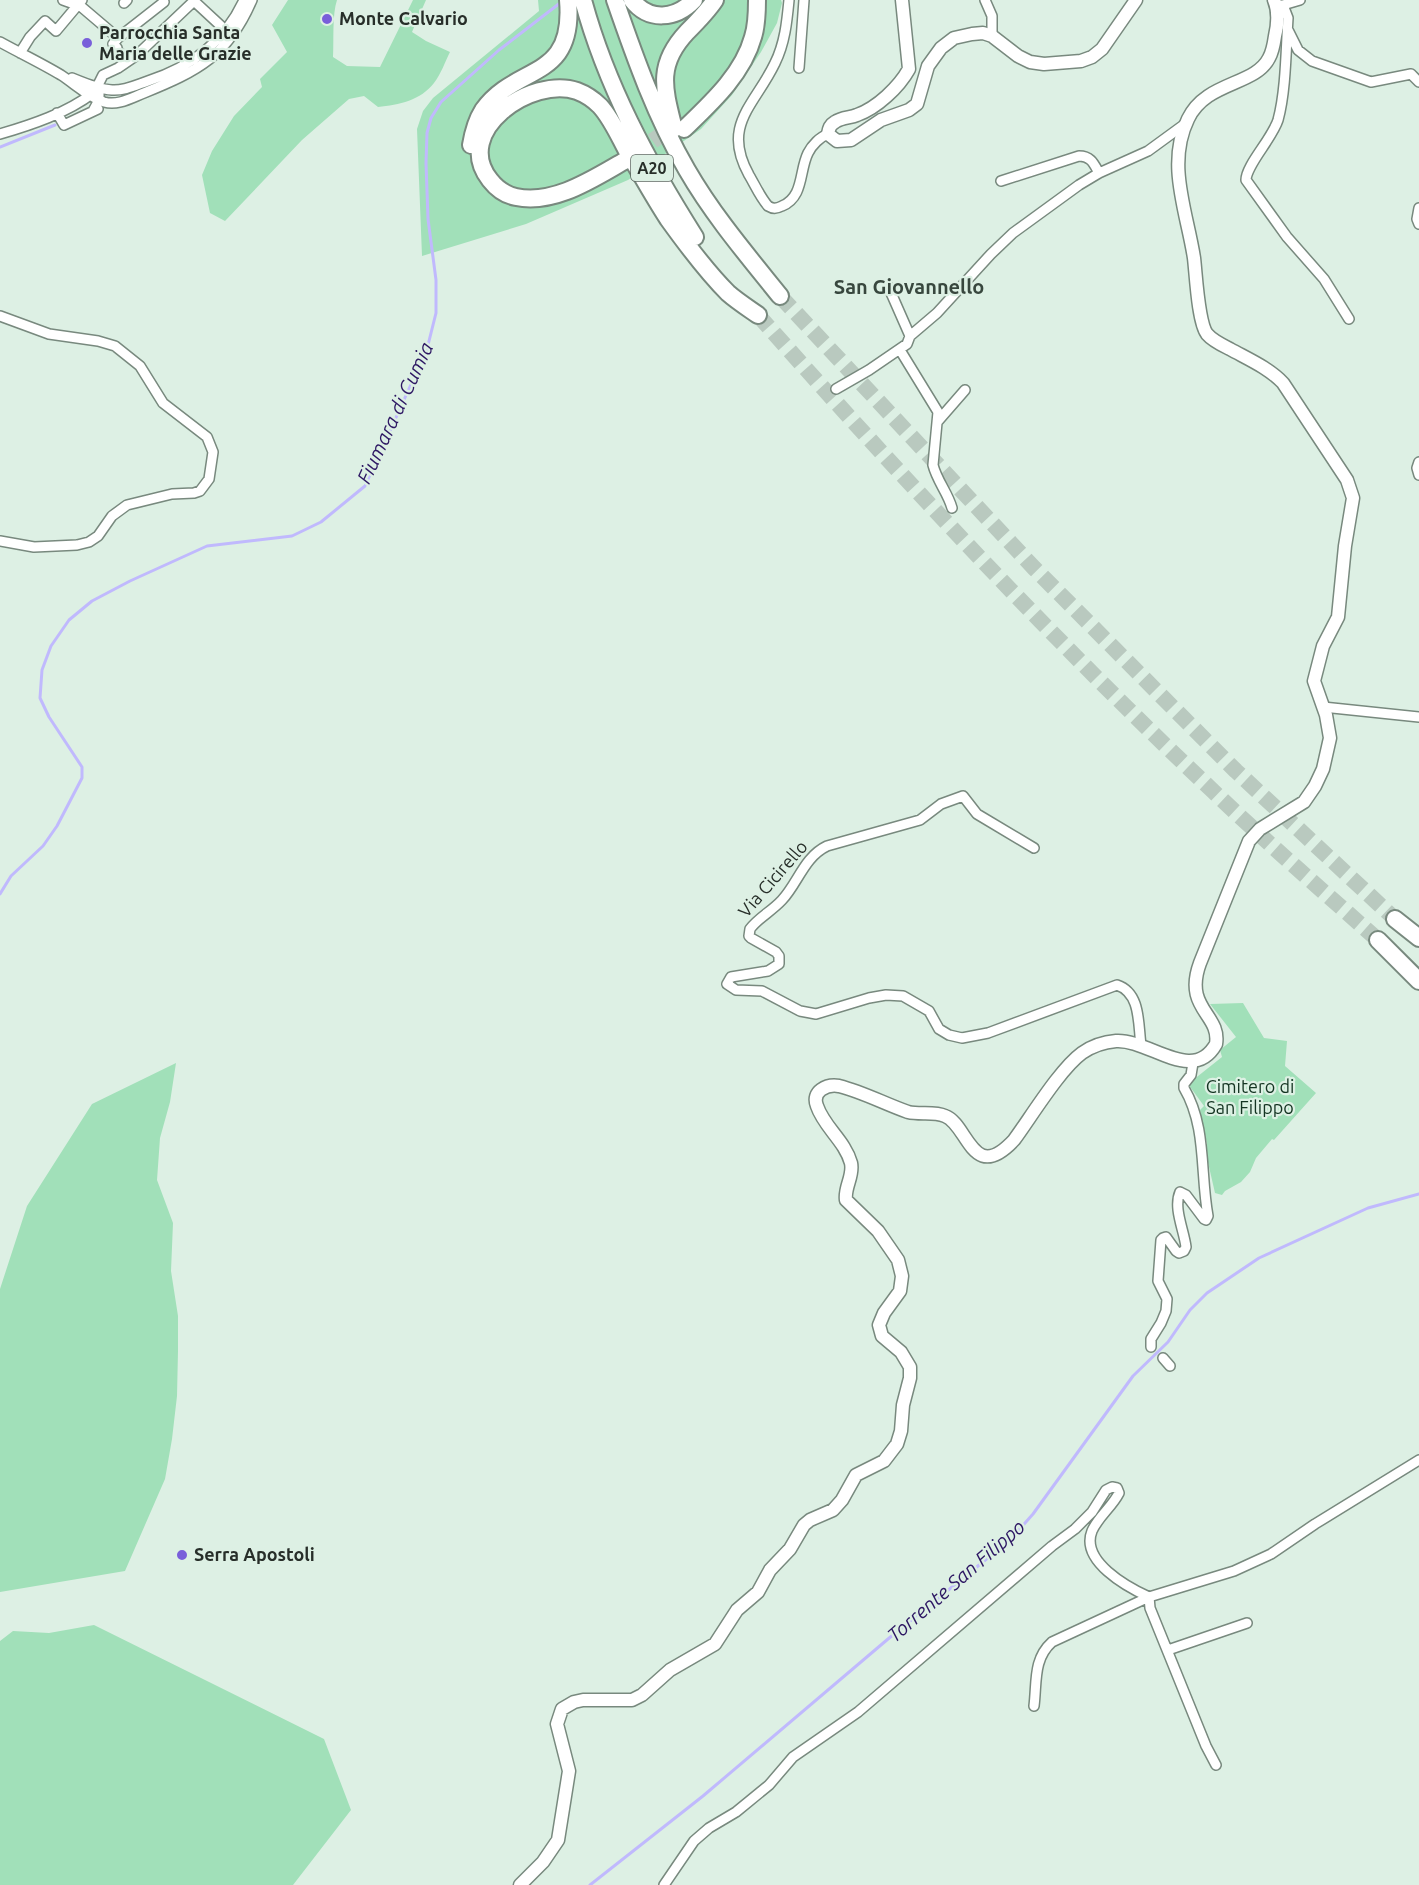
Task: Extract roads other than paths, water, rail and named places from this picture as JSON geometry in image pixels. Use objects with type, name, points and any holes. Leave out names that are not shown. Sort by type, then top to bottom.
[{"type":"highway","name":"A20","points":[[568,0],[567,33],[556,56],[542,68],[504,91],[483,111],[476,123],[470,147],[473,166],[479,178],[494,194],[514,204],[528,206],[549,204],[577,194],[628,164],[576,188],[529,200],[505,194],[485,173],[480,155],[484,136],[492,120],[501,111],[525,97],[565,89],[577,91],[599,105],[608,116],[649,189],[692,251],[729,294],[758,315],[700,246],[659,181],[622,106],[583,0]]},
{"type":"highway","name":"A20","points":[[615,0],[652,102],[687,170],[727,230],[780,296]]},
{"type":"highway","points":[[632,0],[645,12],[665,16],[681,10],[694,0]]},
{"type":"highway","points":[[687,170],[664,91],[664,73],[669,57],[676,46],[715,0]]},
{"type":"highway","points":[[751,0],[750,23],[739,56],[717,88],[683,125],[721,92],[745,58],[753,39],[757,0]]},
{"type":"highway","points":[[1395,919],[1418,937]]},
{"type":"highway","points":[[1419,972],[1378,940],[1419,981]]},
{"type":"street","points":[[63,0],[79,3],[118,43],[164,2]]},
{"type":"street","points":[[180,0],[192,3],[221,26]]},
{"type":"street","points":[[61,75],[100,88],[118,90],[167,74],[198,57],[224,33],[244,0]]},
{"type":"street","points":[[57,112],[64,125],[111,103],[123,101],[164,84],[209,60],[231,39],[252,0]]},
{"type":"street","points":[[789,0],[779,53],[747,110],[738,135],[741,161],[768,206],[780,207],[794,198],[809,152],[822,136],[828,134]]},
{"type":"street","points":[[799,68],[804,0]]},
{"type":"street","points":[[828,134],[828,130],[836,122],[859,115],[875,106],[909,69],[903,0]]},
{"type":"street","points":[[985,0],[992,16],[992,36]]},
{"type":"street","points":[[828,134],[833,140],[846,142],[881,120],[913,107],[919,100],[928,66],[945,44],[954,38],[983,33],[992,36],[1013,53],[1030,62],[1044,64],[1081,62],[1092,57],[1102,48],[1136,0]]},
{"type":"street","points":[[1278,4],[1300,0]]},
{"type":"street","points":[[20,53],[30,37],[45,21],[56,31],[79,3]]},
{"type":"street","points":[[93,111],[103,75],[129,59],[192,3]]},
{"type":"street","points":[[1278,4],[1287,13],[1284,76],[1278,120],[1267,142],[1248,168],[1246,180],[1287,237],[1324,279],[1349,319]]},
{"type":"street","points":[[520,1885],[543,1862],[558,1840],[569,1771],[557,1724],[562,1709],[573,1702],[583,1700],[632,1700],[642,1695],[670,1670],[715,1644],[737,1610],[758,1592],[770,1570],[784,1558],[804,1526],[810,1520],[833,1510],[842,1500],[856,1475],[884,1461],[899,1438],[910,1367],[901,1352],[882,1336],[879,1325],[884,1313],[900,1291],[901,1271],[894,1255],[874,1226],[846,1200],[845,1192],[851,1173],[850,1162],[841,1143],[817,1107],[816,1098],[820,1091],[828,1085],[839,1086],[909,1112],[946,1116],[954,1122],[972,1149],[981,1154],[992,1155],[1003,1151],[1014,1140],[1065,1069],[1083,1052],[1111,1042],[1132,1042],[1181,1061],[1193,1062],[1208,1055],[1216,1039],[1214,1030],[1195,992],[1194,980],[1200,963],[1249,841],[1260,829],[1300,806],[1310,794],[1319,778],[1330,738],[1323,707],[1315,687],[1315,676],[1323,646],[1338,617],[1345,546],[1353,498],[1347,480],[1283,383],[1269,370],[1213,340],[1204,328],[1190,236],[1177,176],[1177,158],[1185,124],[1192,112],[1208,95],[1256,72],[1269,59],[1277,26],[1278,4]]},
{"type":"street","points":[[1287,28],[1302,56],[1312,62],[1371,82],[1411,74],[1419,82]]},
{"type":"street","points":[[0,42],[61,75],[95,98],[111,103]]},
{"type":"street","points":[[0,134],[95,98]]},
{"type":"street","points":[[836,389],[907,344],[910,336],[937,313],[1013,233],[1070,191],[1100,173],[1149,151],[1185,124]]},
{"type":"street","points":[[1001,181],[1079,156],[1091,159],[1100,173]]},
{"type":"street","points":[[1419,208],[1417,219],[1419,224]]},
{"type":"street","points":[[888,286],[910,336]]},
{"type":"street","points":[[0,315],[49,334],[98,341],[115,346],[140,366],[163,403],[207,437],[213,452],[209,479],[200,491],[172,494],[127,506],[112,516],[102,531],[89,542],[77,545],[34,547],[0,541]]},
{"type":"street","points":[[900,350],[935,404],[938,421],[933,465],[935,474],[950,499],[952,508]]},
{"type":"street","points":[[938,421],[964,390]]},
{"type":"street","points":[[1419,462],[1417,468],[1419,475]]},
{"type":"street","points":[[1323,707],[1419,717]]},
{"type":"street","name":"Via Cicirello","points":[[1034,849],[977,814],[963,796],[941,804],[920,820],[827,846],[818,851],[804,866],[780,902],[750,929],[751,939],[776,952],[779,956],[779,964],[768,971],[731,977],[727,984],[736,990],[762,991],[800,1011],[816,1014],[869,998],[903,996],[929,1011],[939,1029],[949,1035],[962,1038],[988,1033],[1117,986],[1127,990],[1134,1000],[1141,1045]]},
{"type":"street","points":[[1151,1347],[1151,1339],[1167,1311],[1167,1299],[1158,1281],[1161,1240],[1166,1237],[1179,1252],[1184,1251],[1186,1247],[1179,1211],[1180,1192],[1186,1195],[1204,1219],[1206,1220],[1208,1216],[1201,1136],[1196,1112],[1184,1088],[1193,1070],[1193,1062]]},
{"type":"street","points":[[1163,1358],[1170,1366]]},
{"type":"street","points":[[1034,1706],[1039,1658],[1052,1642],[1149,1597],[1234,1571],[1271,1554],[1419,1460]]},
{"type":"street","points":[[664,1885],[694,1840],[736,1812],[769,1785],[793,1757],[858,1712],[1052,1546],[1075,1529],[1092,1512],[1106,1490],[1112,1487],[1117,1488],[1119,1493],[1091,1533],[1092,1553],[1101,1565],[1127,1585],[1149,1597]]},
{"type":"street","points":[[1149,1597],[1150,1608],[1206,1746],[1216,1765]]},
{"type":"street","points":[[1168,1650],[1247,1623]]},
{"type":"waterway","name":"Fiumara di Cumia","points":[[0,894],[11,876],[43,846],[57,826],[82,778],[82,767],[49,717],[40,698],[42,670],[51,646],[69,620],[92,601],[207,546],[292,536],[321,522],[365,486],[427,349],[436,313],[436,280],[428,219],[426,163],[427,133],[431,118],[441,102],[499,50],[560,3]]},
{"type":"waterway","points":[[0,147],[55,125]]},
{"type":"waterway","name":"Torrente San Filippo","points":[[590,1885],[703,1796],[888,1639],[1010,1540],[1033,1514],[1133,1376],[1168,1342],[1190,1310],[1207,1293],[1259,1258],[1368,1208],[1419,1194]]},
{"type":"tunnel","points":[[117,48],[128,58]]},
{"type":"tunnel","points":[[633,155],[678,123]]},
{"type":"tunnel","points":[[780,296],[1034,568],[1236,771],[1395,919]]},
{"type":"tunnel","points":[[758,315],[923,498],[1095,676],[1233,810],[1378,940]]},
{"type":"place","name":"Monte Calvario","points":[[327,19]]},
{"type":"place","name":"Parrocchia Santa Maria delle Grazie","points":[[87,43]]},
{"type":"place","name":"Serra Apostoli","points":[[182,1555]]},
{"type":"district","name":"San Giovannello","points":[[909,287]]},
{"type":"park label","name":"Cimitero di San Filippo","points":[[1250,1097]]}]
